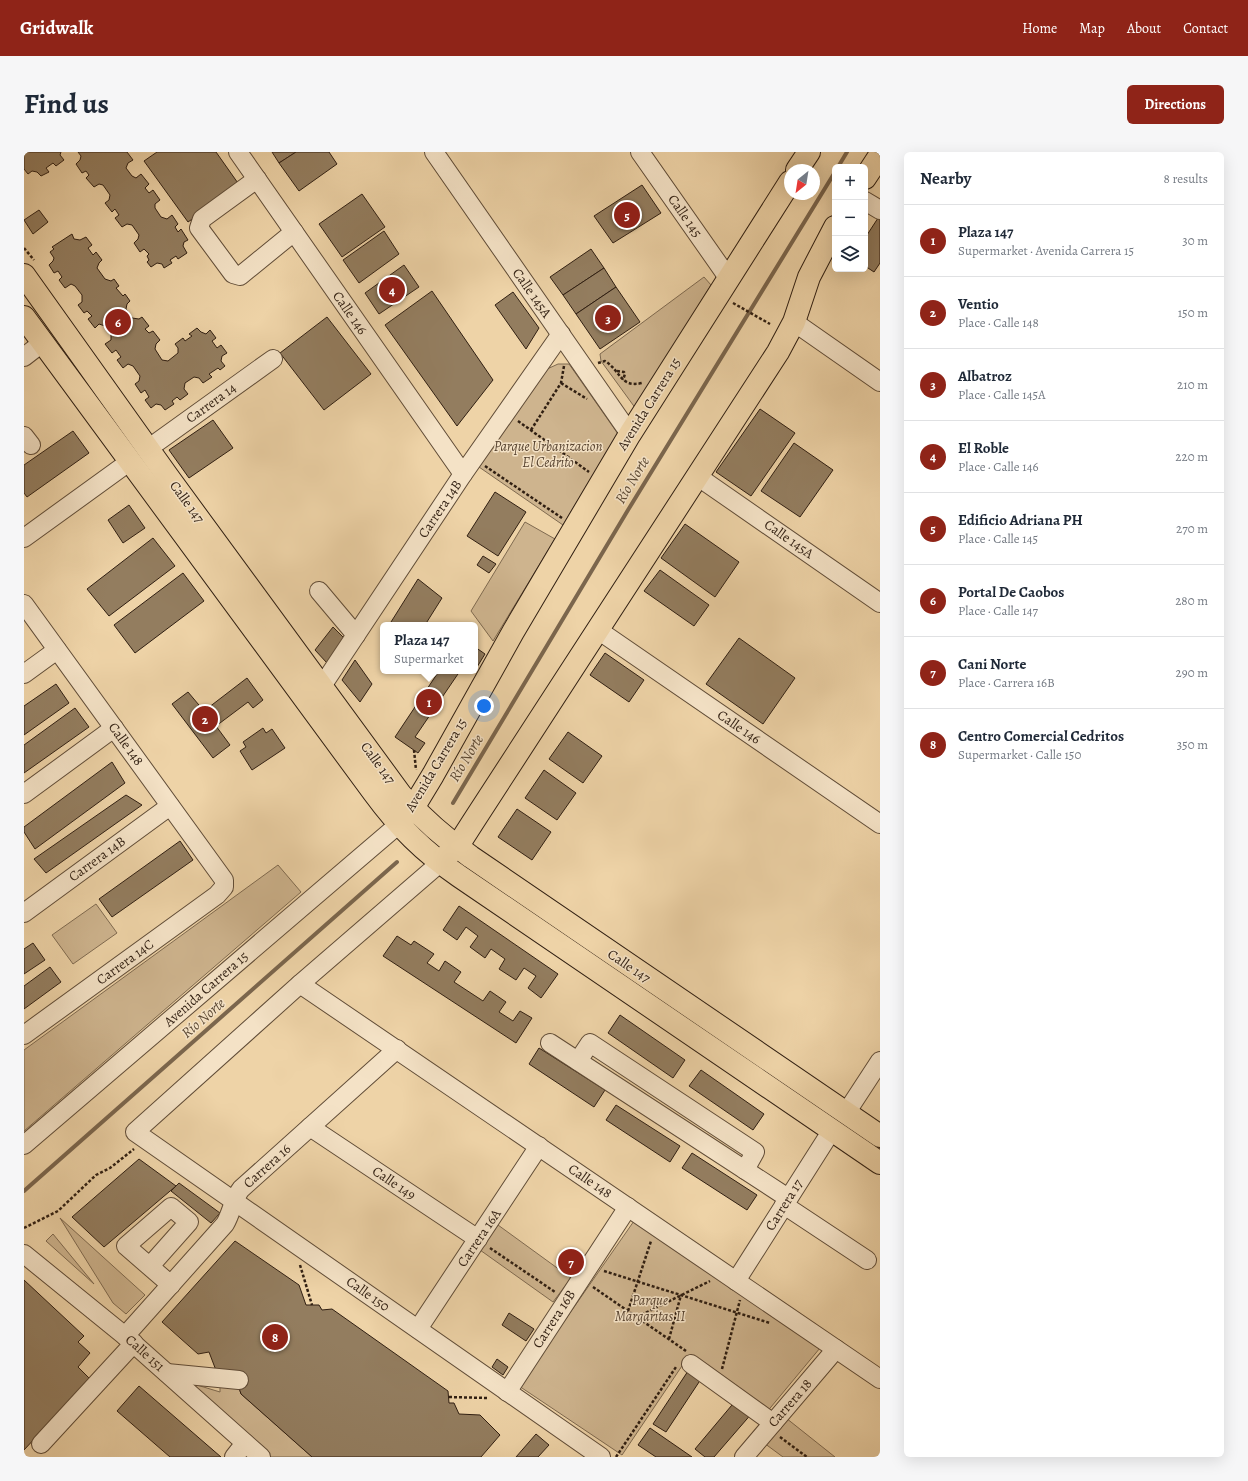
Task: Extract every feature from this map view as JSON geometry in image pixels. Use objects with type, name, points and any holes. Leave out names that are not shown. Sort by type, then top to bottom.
[{"type":"main road","points":[[801,164],[809,152]]},
{"type":"main road","points":[[868,173],[880,155]]},
{"type":"main road","name":"Avenida Carrera 15","points":[[398,825],[413,808],[630,434],[784,192]]},
{"type":"main road","points":[[440,863],[457,847],[778,352],[794,322],[809,277],[832,233]]},
{"type":"main road","name":"Calle 147","points":[[24,275],[401,795],[413,808],[457,847],[880,1136]]},
{"type":"main road","name":"Calle 147","points":[[24,318],[398,825],[440,863],[880,1163]]},
{"type":"street","name":"Calle 146","points":[[238,152],[463,474]]},
{"type":"street","name":"Calle 145A","points":[[434,152],[630,434]]},
{"type":"street","name":"Calle 145","points":[[640,152],[729,279]]},
{"type":"street","points":[[257,179],[202,219],[199,228],[233,274],[240,276],[294,232]]},
{"type":"street","points":[[868,203],[880,210]]},
{"type":"street","points":[[794,322],[880,382]]},
{"type":"street","name":"Carrera 14B","points":[[322,686],[463,474],[561,334]]},
{"type":"street","points":[[24,357],[42,343]]},
{"type":"street","name":"Carrera 14","points":[[149,448],[273,358]]},
{"type":"street","points":[[24,538],[129,462]]},
{"type":"street","name":"Calle 145A","points":[[697,476],[880,603]]},
{"type":"street","points":[[319,591],[356,635]]},
{"type":"street","name":"Calle 148","points":[[24,604],[224,880],[224,887]]},
{"type":"street","name":"Calle 146","points":[[598,630],[880,824]]},
{"type":"street","points":[[24,674],[57,650]]},
{"type":"street","points":[[24,794],[114,728]]},
{"type":"street","name":"Carrera 14B","points":[[24,913],[170,806]]},
{"type":"street","name":"Avenida Carrera 15","points":[[24,1145],[398,825]]},
{"type":"street","points":[[300,984],[440,863]]},
{"type":"street","name":"Carrera 14C","points":[[24,1035],[217,894],[224,887]]},
{"type":"street","name":"Calle 148","points":[[300,984],[880,1380]]},
{"type":"street","name":"Calle 150","points":[[300,984],[135,1132],[507,1392],[589,1454]]},
{"type":"street","points":[[578,1061],[590,1042],[755,1152],[745,1170]]},
{"type":"street","points":[[550,1044],[745,1170],[867,1260]]},
{"type":"street","name":"Carrera 16","points":[[41,1444],[130,1339],[171,1285],[225,1224],[231,1213],[234,1201],[241,1189],[397,1049]]},
{"type":"street","points":[[846,1112],[880,1061]]},
{"type":"street","points":[[674,1123],[685,1106]]},
{"type":"street","name":"Calle 149","points":[[310,1127],[478,1239]]},
{"type":"street","name":"Carrera 17","points":[[735,1280],[832,1130]]},
{"type":"street","name":"Carrera 16A","points":[[418,1329],[539,1146]]},
{"type":"street","name":"Carrera 16B","points":[[507,1392],[628,1207]]},
{"type":"street","name":"Calle 151","points":[[24,1254],[130,1339],[261,1457]]},
{"type":"street","points":[[150,1266],[171,1285]]},
{"type":"street","name":"Carrera 18","points":[[744,1457],[836,1349]]},
{"type":"street","points":[[684,1362],[771,1426]]},
{"type":"street","points":[[167,1373],[239,1380]]},
{"type":"street","points":[[234,1457],[245,1443]]},
{"type":"path","points":[[731,302],[770,324]]},
{"type":"path","points":[[585,369],[606,361],[614,367],[623,380],[634,385],[644,383],[647,377]]},
{"type":"path","points":[[531,430],[562,383],[563,371]]},
{"type":"path","points":[[617,371],[624,372],[625,374],[623,380]]},
{"type":"path","points":[[562,383],[592,402]]},
{"type":"path","points":[[506,412],[592,473]]},
{"type":"path","points":[[474,458],[565,520]]},
{"type":"path","points":[[414,750],[416,774]]},
{"type":"path","points":[[24,1228],[58,1211],[96,1175],[110,1168],[123,1157]]},
{"type":"path","points":[[628,1311],[656,1226]]},
{"type":"path","points":[[478,1239],[567,1300]]},
{"type":"path","points":[[299,1260],[312,1305]]},
{"type":"path","points":[[585,1272],[638,1281],[773,1324]]},
{"type":"path","points":[[585,1272],[628,1311],[687,1352],[684,1362],[616,1457]]},
{"type":"path","points":[[637,1317],[681,1295],[735,1280],[737,1312],[720,1375]]},
{"type":"path","points":[[669,1339],[681,1295]]},
{"type":"path","points":[[449,1397],[497,1398],[507,1392]]},
{"type":"path","points":[[771,1426],[807,1457]]},
{"type":"green space","points":[[704,277],[711,285],[636,409],[601,361],[600,354]]},
{"type":"green space","name":"Parque Urbanizacion El Cedrito","points":[[558,364],[569,364],[618,434],[563,525],[479,467],[545,370]]},
{"type":"green space","points":[[525,522],[555,539],[493,641],[471,611]]},
{"type":"green space","points":[[278,865],[301,892],[24,1131],[24,1050]]},
{"type":"green space","points":[[96,904],[117,933],[73,964],[52,935]]},
{"type":"green space","points":[[60,1218],[145,1295],[126,1314],[113,1303]]},
{"type":"green space","name":"Parque Margaritas II","points":[[634,1221],[820,1348],[766,1413],[688,1357],[622,1455],[519,1386]]},
{"type":"green space","points":[[498,1225],[571,1278],[553,1302],[480,1250]]},
{"type":"green space","points":[[53,1234],[94,1284],[46,1241]]},
{"type":"green space","points":[[187,1382],[220,1392],[220,1387],[239,1388],[241,1394],[312,1457],[270,1457]]},
{"type":"green space","points":[[786,1418],[835,1457],[783,1457],[764,1443]]},
{"type":"building","points":[[24,152],[61,152],[60,155],[64,160],[56,166],[53,163],[46,168],[49,172],[41,176],[37,172],[32,171],[28,174],[24,169]]},
{"type":"building","points":[[78,152],[127,152],[133,160],[128,163],[126,168],[132,176],[136,178],[141,174],[149,184],[145,188],[149,193],[153,190],[160,200],[155,204],[155,208],[161,217],[167,219],[172,215],[178,224],[175,227],[178,232],[181,229],[188,240],[184,242],[183,246],[187,253],[178,259],[176,256],[170,260],[172,263],[164,268],[162,264],[157,263],[151,267],[147,262],[149,260],[147,256],[149,254],[144,249],[140,252],[134,243],[138,239],[139,235],[132,225],[127,224],[122,227],[115,218],[119,215],[115,209],[112,212],[105,203],[109,200],[110,195],[103,185],[99,184],[94,187],[86,178],[89,175],[86,171],[82,173],[76,164],[80,160],[81,156]]},
{"type":"building","points":[[157,152],[216,152],[240,186],[188,222],[144,161]]},
{"type":"building","points":[[272,152],[296,152],[279,163]]},
{"type":"building","points":[[296,152],[329,152],[337,164],[299,191],[279,163]]},
{"type":"building","points":[[642,185],[661,213],[613,243],[594,216]]},
{"type":"building","points":[[362,194],[385,227],[342,257],[319,224]]},
{"type":"building","points":[[39,210],[48,222],[33,234],[24,220]]},
{"type":"building","points":[[880,215],[880,263],[874,272],[868,268],[868,233]]},
{"type":"building","points":[[384,231],[399,254],[359,283],[343,260]]},
{"type":"building","points":[[72,234],[74,239],[80,240],[86,237],[92,245],[88,248],[93,255],[96,252],[102,260],[97,268],[105,279],[111,281],[114,279],[119,286],[116,288],[123,296],[125,294],[130,301],[127,304],[126,309],[132,318],[139,319],[142,317],[149,326],[145,329],[149,333],[153,331],[160,340],[156,344],[155,349],[162,360],[168,361],[178,353],[178,348],[175,344],[183,338],[185,341],[192,336],[189,334],[197,328],[206,334],[210,330],[216,338],[212,341],[217,348],[221,345],[227,353],[222,356],[221,361],[225,366],[220,370],[218,368],[209,374],[212,377],[203,383],[199,378],[194,377],[185,383],[184,389],[188,394],[180,400],[177,397],[172,401],[174,404],[165,410],[161,405],[156,404],[151,408],[145,400],[149,397],[145,390],[141,393],[135,384],[139,381],[140,376],[133,366],[128,364],[123,368],[117,360],[121,357],[116,350],[112,353],[105,344],[111,340],[111,335],[105,326],[99,324],[95,328],[88,319],[92,316],[87,311],[84,313],[78,305],[82,302],[82,295],[75,286],[71,284],[65,288],[59,280],[62,277],[58,271],[54,273],[49,265],[54,258],[50,252],[54,249],[52,247]]},
{"type":"building","points":[[591,249],[604,268],[563,295],[550,277]]},
{"type":"building","points":[[404,265],[419,287],[379,314],[365,293]]},
{"type":"building","points":[[604,268],[616,287],[576,314],[563,295]]},
{"type":"building","points":[[616,287],[640,322],[600,349],[576,314]]},
{"type":"building","points":[[432,291],[493,380],[457,426],[385,325]]},
{"type":"building","points":[[513,292],[539,328],[526,349],[495,305]]},
{"type":"building","points":[[327,317],[371,374],[324,410],[280,353]]},
{"type":"building","points":[[760,409],[795,433],[751,496],[716,472]]},
{"type":"building","points":[[213,420],[233,448],[189,478],[169,450]]},
{"type":"building","points":[[73,431],[89,453],[27,497],[24,493],[24,465]]},
{"type":"building","points":[[794,443],[833,470],[800,517],[761,491]]},
{"type":"building","points":[[495,492],[526,512],[498,556],[467,536]]},
{"type":"building","points":[[129,505],[145,528],[123,543],[108,520]]},
{"type":"building","points":[[685,524],[739,562],[715,597],[661,558]]},
{"type":"building","points":[[153,538],[175,566],[109,616],[87,589]]},
{"type":"building","points":[[483,556],[496,564],[489,573],[477,565]]},
{"type":"building","points":[[660,570],[709,605],[694,626],[644,591]]},
{"type":"building","points":[[183,573],[204,601],[135,653],[114,625]]},
{"type":"building","points":[[418,579],[442,598],[427,622],[391,622]]},
{"type":"building","points":[[333,627],[345,639],[327,663],[315,650]]},
{"type":"building","points":[[739,638],[795,678],[763,724],[706,684]]},
{"type":"building","points":[[478,649],[485,654],[478,665]]},
{"type":"building","points":[[605,653],[644,680],[629,702],[590,675]]},
{"type":"building","points":[[355,660],[372,684],[360,702],[342,680]]},
{"type":"building","points":[[437,674],[458,674],[415,737],[425,743],[418,753],[395,737]]},
{"type":"building","points":[[247,678],[263,700],[253,708],[248,702],[216,726],[230,745],[213,758],[172,704],[188,692],[204,711]]},
{"type":"building","points":[[56,684],[69,703],[24,735],[24,706]]},
{"type":"building","points":[[75,708],[89,727],[24,773],[24,745]]},
{"type":"building","points":[[263,728],[266,733],[272,729],[285,748],[252,770],[240,751],[246,747],[243,742]]},
{"type":"building","points":[[568,732],[602,756],[583,783],[549,759]]},
{"type":"building","points":[[112,762],[125,783],[35,849],[24,832],[24,827]]},
{"type":"building","points":[[544,770],[576,793],[557,820],[525,798]]},
{"type":"building","points":[[126,795],[142,805],[46,873],[34,859]]},
{"type":"building","points":[[517,809],[551,832],[532,860],[498,837]]},
{"type":"building","points":[[180,841],[193,860],[112,917],[99,899]]},
{"type":"building","points":[[459,906],[558,974],[541,998],[528,988],[536,976],[524,968],[516,980],[499,969],[505,959],[491,949],[485,958],[470,947],[478,936],[466,927],[457,940],[443,930]]},
{"type":"building","points":[[397,936],[411,945],[414,941],[434,954],[427,963],[439,971],[445,961],[461,972],[454,982],[483,1001],[490,991],[506,1002],[499,1012],[513,1021],[520,1011],[532,1018],[516,1043],[383,956]]},
{"type":"building","points":[[33,943],[45,960],[24,974],[24,949]]},
{"type":"building","points":[[50,967],[61,982],[24,1009],[24,986]]},
{"type":"building","points":[[620,1015],[685,1060],[673,1078],[608,1033]]},
{"type":"building","points":[[539,1048],[605,1090],[594,1107],[529,1064]]},
{"type":"building","points":[[701,1070],[764,1114],[753,1130],[689,1086]]},
{"type":"building","points":[[616,1105],[680,1146],[670,1162],[606,1120]]},
{"type":"building","points":[[692,1153],[757,1195],[747,1210],[682,1168]]},
{"type":"building","points":[[139,1159],[176,1186],[104,1247],[72,1217]]},
{"type":"building","points":[[179,1183],[220,1213],[211,1223],[171,1191]]},
{"type":"building","points":[[235,1241],[299,1285],[306,1305],[319,1305],[322,1310],[332,1309],[448,1391],[449,1403],[454,1403],[459,1414],[480,1415],[500,1435],[481,1457],[312,1457],[241,1394],[239,1388],[217,1373],[209,1352],[198,1354],[162,1322]]},
{"type":"building","points":[[566,1255],[579,1264],[575,1269],[563,1261]]},
{"type":"building","points":[[24,1280],[84,1336],[78,1342],[90,1353],[78,1367],[90,1379],[24,1450]]},
{"type":"building","points":[[509,1313],[534,1329],[526,1341],[502,1325]]},
{"type":"building","points":[[497,1359],[508,1367],[503,1375],[492,1367]]},
{"type":"building","points":[[690,1368],[703,1376],[666,1432],[653,1424]]},
{"type":"building","points":[[139,1386],[221,1457],[170,1457],[117,1411]]},
{"type":"building","points":[[737,1399],[753,1412],[714,1457],[705,1457],[695,1449]]},
{"type":"building","points":[[650,1428],[692,1457],[656,1457],[638,1445]]},
{"type":"building","points":[[536,1434],[549,1445],[538,1457],[516,1457]]},
{"type":"waterway","name":"Río Norte","points":[[840,164],[847,152]]},
{"type":"waterway","name":"Río Norte","points":[[453,803],[628,510],[832,177]]},
{"type":"waterway","name":"Río Norte","points":[[24,1191],[397,862]]},
{"type":"place","name":"Edificio Adriana PH","points":[[627,215]]},
{"type":"place","name":"El Roble","points":[[392,290]]},
{"type":"place","name":"Albatroz","points":[[608,318]]},
{"type":"place","name":"Portal De Caobos","points":[[118,322]]},
{"type":"place","name":"Plaza 147","points":[[429,702]]},
{"type":"place","name":"Ventio","points":[[205,719]]},
{"type":"place","name":"Cani Norte","points":[[571,1262]]},
{"type":"place","name":"Centro Comercial Cedritos","points":[[275,1337]]}]
